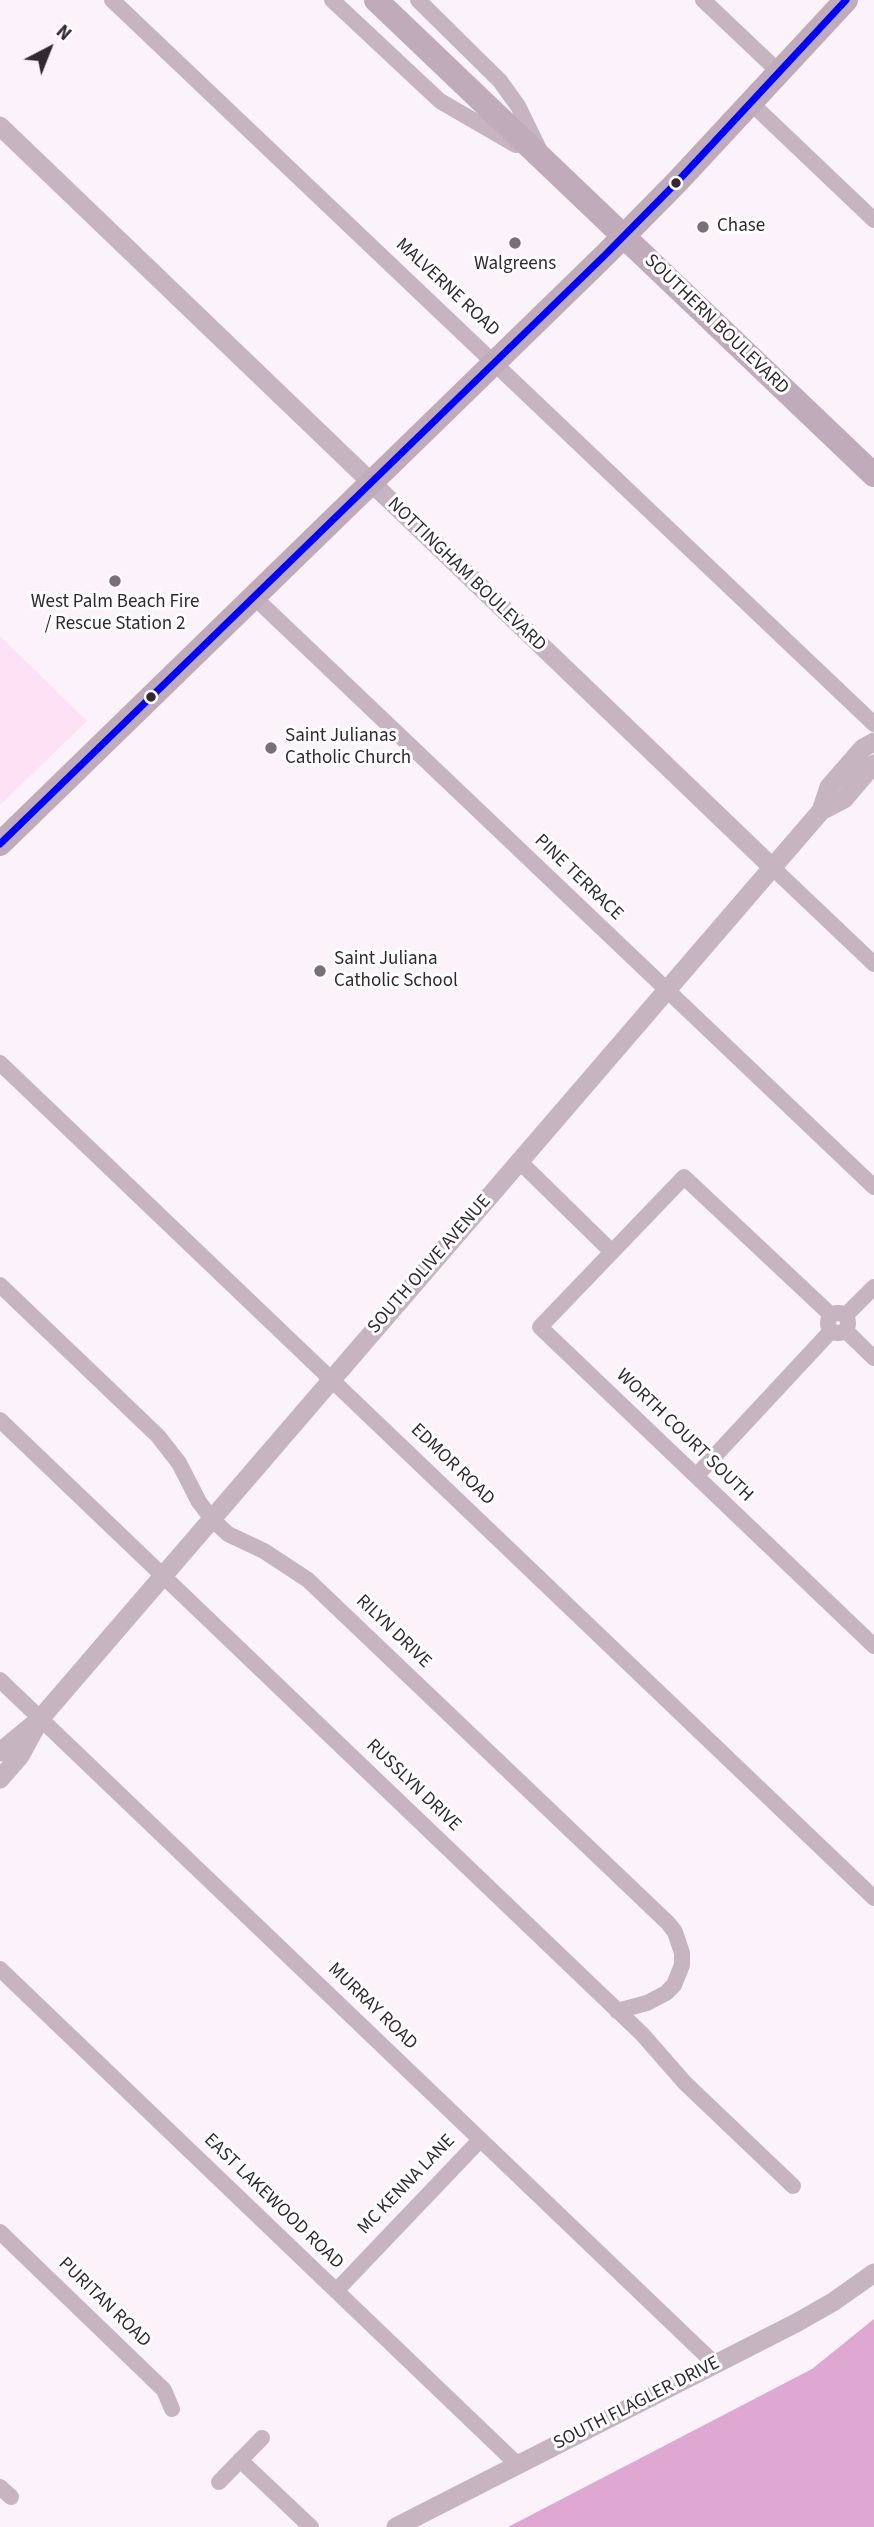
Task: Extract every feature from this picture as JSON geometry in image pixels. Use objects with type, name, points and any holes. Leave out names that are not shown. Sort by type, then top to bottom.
[{"type":"main road","name":"SOUTHERN BOULEVARD","points":[[376,0],[874,475]]},
{"type":"main road","points":[[0,844],[623,236],[846,0]]},
{"type":"street","name":"MALVERNE ROAD","points":[[112,0],[874,724]]},
{"type":"street","points":[[332,0],[440,101],[544,161]]},
{"type":"street","points":[[418,0],[500,81],[518,106],[544,161]]},
{"type":"street","points":[[703,0],[779,72]]},
{"type":"street","points":[[750,102],[874,220]]},
{"type":"street","name":"NOTTINGHAM BOULEVARD","points":[[0,127],[874,964]]},
{"type":"street","name":"PINE TERRACE","points":[[254,597],[874,1187]]},
{"type":"street","name":"SOUTH OLIVE AVENUE","points":[[40,1719],[774,868],[821,811],[829,787],[863,748],[874,742]]},
{"type":"street","name":"SOUTH OLIVE AVENUE","points":[[821,811],[844,799],[874,764]]},
{"type":"street","name":"EDMOR ROAD","points":[[0,1063],[874,1898]]},
{"type":"street","points":[[519,1161],[612,1252],[684,1177],[874,1358]]},
{"type":"street","name":"WORTH COURT SOUTH","points":[[612,1252],[540,1327],[874,1646]]},
{"type":"street","name":"RILYN DRIVE","points":[[0,1285],[158,1436],[179,1463],[212,1519],[228,1534],[264,1551],[308,1580],[668,1923],[675,1932],[682,1953],[682,1965],[674,1985],[666,1993],[647,2003],[617,2011]]},
{"type":"street","points":[[696,1476],[874,1287]]},
{"type":"street","name":"RUSSLYN DRIVE","points":[[0,1420],[642,2034],[685,2083],[793,2186]]},
{"type":"street","name":"MURRAY ROAD","points":[[0,1680],[715,2364]]},
{"type":"street","points":[[0,1752],[40,1719]]},
{"type":"street","points":[[0,1779],[20,1756],[40,1719]]},
{"type":"street","name":"EAST LAKEWOOD ROAD","points":[[0,1969],[518,2465]]},
{"type":"street","name":"MC KENNA LANE","points":[[336,2291],[480,2140]]},
{"type":"street","name":"PURITAN ROAD","points":[[0,2232],[164,2390],[172,2409]]},
{"type":"street","name":"SOUTH FLAGLER DRIVE","points":[[396,2527],[833,2302],[874,2273]]},
{"type":"street","points":[[219,2482],[262,2438]]},
{"type":"street","points":[[240,2460],[311,2527]]},
{"type":"shaded area","points":[[0,636],[87,721],[0,805]]},
{"type":"shaded area","points":[[874,2319],[874,2527],[508,2527],[812,2369]]},
{"type":"transit line","points":[[0,844],[605,255],[677,182],[846,0]]},
{"type":"place","name":"Chase","points":[[703,227]]},
{"type":"place","name":"Walgreens","points":[[515,243]]},
{"type":"place","name":"West Palm Beach Fire / Rescue Station 2","points":[[115,581]]},
{"type":"place","name":"Saint Julianas Catholic Church","points":[[271,748]]},
{"type":"place","name":"Saint Juliana Catholic School","points":[[320,971]]}]
